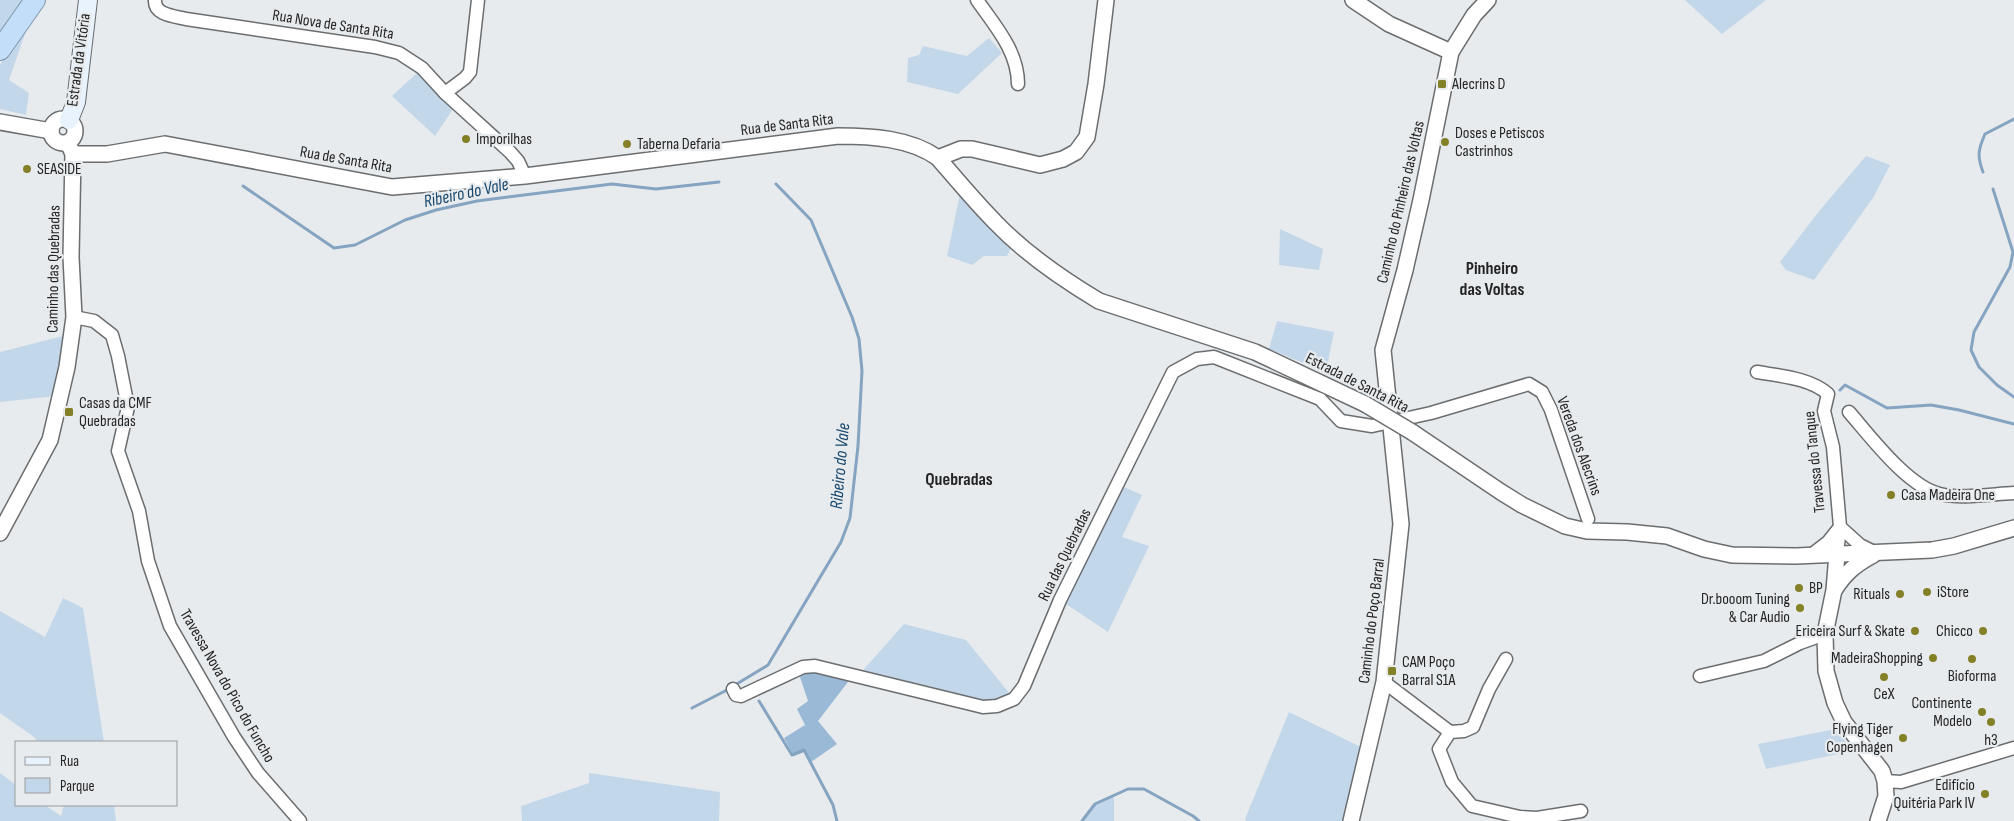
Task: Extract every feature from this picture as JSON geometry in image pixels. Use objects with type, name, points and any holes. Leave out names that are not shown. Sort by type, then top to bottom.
[{"type":"highway","points":[[0,50],[35,0]]},
{"type":"main road","name":"Estrada da Vitória","points":[[69,120],[76,102],[88,0]]},
{"type":"street","name":"Rua Nova de Santa Rita","points":[[155,0],[155,6],[159,11],[186,18],[375,47],[399,53],[422,68],[445,93],[510,152],[518,161],[524,176]]},
{"type":"street","points":[[445,93],[470,72],[478,0]]},
{"type":"street","points":[[977,0],[1010,48],[1018,70],[1018,84]]},
{"type":"street","points":[[938,158],[961,149],[972,149],[1040,166],[1063,159],[1076,152],[1087,137],[1096,84],[1106,0]]},
{"type":"street","points":[[1353,0],[1389,24],[1451,52]]},
{"type":"street","name":"Caminho do Pinheiro das Voltas","points":[[1390,422],[1383,350],[1405,270],[1421,200],[1451,52],[1474,15],[1488,0]]},
{"type":"street","points":[[57,120],[69,120],[76,130],[70,148],[56,141],[51,130],[57,120]]},
{"type":"street","points":[[0,122],[51,130]]},
{"type":"street","name":"Rua de Santa Rita","points":[[70,148],[107,154],[165,144],[392,188],[524,176],[838,136],[868,136],[903,142],[927,150],[938,158]]},
{"type":"street","name":"Caminho das Quebradas","points":[[0,533],[43,454],[53,430],[67,367],[74,317],[71,257],[70,148]]},
{"type":"street","name":"Estrada de Santa Rita","points":[[938,158],[997,225],[1036,257],[1098,301],[1255,352],[1365,404],[1412,432],[1522,505],[1565,526],[1595,532],[1627,532],[1667,536],[1704,549],[1732,554],[1803,556],[1942,549],[2014,528]]},
{"type":"street","name":"Travessa Nova do Pico do Funcho","points":[[74,317],[94,321],[112,335],[128,407],[118,451],[139,511],[148,561],[170,626],[234,737],[258,773],[300,821]]},
{"type":"street","name":"Rua das Quebradas","points":[[733,689],[736,695],[742,696],[803,667],[815,666],[983,707],[997,706],[1014,699],[1024,686],[1060,600],[1173,372],[1197,359],[1214,356],[1320,399],[1341,421],[1372,426],[1390,422]]},
{"type":"street","name":"Travessa do Tanque","points":[[1757,372],[1808,383],[1834,392],[1824,410],[1833,447],[1844,531],[1837,554],[1834,590],[1824,634],[1826,671],[1835,703],[1852,735],[1882,771],[1885,781]]},
{"type":"street","name":"Vereda dos Alecrins","points":[[1390,422],[1529,384],[1542,392],[1551,410],[1588,520]]},
{"type":"street","points":[[1849,412],[1885,453],[1907,474],[1928,490],[1940,494],[1954,495],[2014,493]]},
{"type":"street","name":"Caminho do Poço Barral","points":[[1351,821],[1384,682],[1400,524],[1390,422]]},
{"type":"street","points":[[1844,531],[1860,545],[1876,553]]},
{"type":"street","name":"Travessa do Tanque","points":[[1803,556],[1844,531]]},
{"type":"street","points":[[1834,590],[1847,571],[1876,553]]},
{"type":"street","name":"Estrada de Santa Rita","points":[[1803,556],[1824,568],[1834,590]]},
{"type":"street","points":[[1700,676],[1764,661],[1800,643],[1824,634]]},
{"type":"street","points":[[1384,682],[1450,732],[1464,731],[1473,728],[1488,690],[1506,659]]},
{"type":"street","points":[[1450,732],[1439,749],[1452,782],[1472,806],[1520,817],[1537,818],[1580,811]]},
{"type":"street","points":[[1878,821],[1886,796],[1885,781],[1901,782],[2014,748]]},
{"type":"green space","points":[[0,0],[28,0],[0,39]]},
{"type":"green space","points":[[1685,0],[1766,0],[1722,34]]},
{"type":"green space","points":[[20,26],[26,31],[9,80],[29,93],[26,115],[0,109],[0,65]]},
{"type":"green space","points":[[989,38],[1002,53],[958,94],[907,82],[908,58],[919,55],[923,46],[967,56]]},
{"type":"green space","points":[[418,72],[455,106],[435,136],[392,96]]},
{"type":"green space","points":[[1866,156],[1890,165],[1873,198],[1814,280],[1786,270],[1780,262],[1820,210]]},
{"type":"green space","points":[[960,194],[1011,248],[1007,256],[984,256],[972,265],[947,256]]},
{"type":"green space","points":[[1280,229],[1323,249],[1319,270],[1279,265]]},
{"type":"green space","points":[[1277,321],[1334,332],[1326,372],[1269,349]]},
{"type":"green space","points":[[63,336],[56,396],[0,402],[0,352]]},
{"type":"green space","points":[[1117,484],[1142,495],[1122,537],[1149,546],[1108,632],[1060,600]]},
{"type":"green space","points":[[63,598],[83,608],[104,741],[37,741],[0,713],[0,611],[45,637]]},
{"type":"green space","points":[[904,624],[966,640],[1014,699],[997,706],[858,676]]},
{"type":"green space","points":[[1289,712],[1363,748],[1346,821],[1246,821],[1245,819]]},
{"type":"green space","points":[[1836,729],[1853,751],[1766,769],[1758,744]]},
{"type":"green space","points":[[0,773],[15,784],[15,806],[46,806],[61,816],[64,806],[114,806],[116,821],[0,821]]},
{"type":"green space","points":[[589,773],[720,792],[719,821],[522,821],[521,806],[589,783]]},
{"type":"green space","points":[[1114,794],[1114,821],[1081,821],[1094,803]]},
{"type":"shaded area","points":[[805,671],[851,678],[818,721],[837,744],[811,762],[804,752],[794,756],[784,738],[805,725],[797,709],[808,701],[800,677]]},
{"type":"waterway","points":[[1983,172],[1979,153],[1985,134],[2014,119]]},
{"type":"waterway","name":"Ribeiro do Vale","points":[[243,186],[334,248],[355,245],[405,220],[436,210],[477,201],[612,184],[656,189],[719,182]]},
{"type":"waterway","name":"Ribeiro do Vale","points":[[735,685],[768,665],[841,542],[850,518],[858,446],[862,371],[859,339],[852,317],[811,220],[776,184]]},
{"type":"waterway","points":[[1993,189],[2013,252],[2010,267],[1974,332],[1971,350],[1979,367],[1997,385],[2014,397]]},
{"type":"waterway","points":[[1840,390],[1845,385],[1887,408],[1931,405],[2014,424]]},
{"type":"waterway","name":"Ribeiro do Vale","points":[[692,708],[729,689]]},
{"type":"waterway","points":[[759,701],[792,755],[804,750],[833,805],[837,821]]},
{"type":"waterway","points":[[1082,821],[1095,804],[1128,789],[1144,789],[1199,821]]},
{"type":"place","name":"Alecrins D","points":[[1442,84]]},
{"type":"place","name":"Imporilhas","points":[[466,139]]},
{"type":"place","name":"Doses e Petiscos Castrinhos","points":[[1445,142]]},
{"type":"place","name":"Taberna Defaria","points":[[627,144]]},
{"type":"place","name":"SEASIDE","points":[[27,169]]},
{"type":"place","name":"Casas da CMF Quebradas","points":[[69,412]]},
{"type":"place","name":"Casa Madeira One","points":[[1891,495]]},
{"type":"place","name":"BP","points":[[1799,588]]},
{"type":"place","name":"iStore","points":[[1927,592]]},
{"type":"place","name":"Rituals","points":[[1900,594]]},
{"type":"place","name":"Dr.booom Tuning & Car Audio","points":[[1800,608]]},
{"type":"place","name":"Ericeira Surf & Skate","points":[[1915,631]]},
{"type":"place","name":"Chicco","points":[[1983,631]]},
{"type":"place","name":"MadeiraShopping","points":[[1933,658]]},
{"type":"place","name":"Bioforma","points":[[1972,659]]},
{"type":"place","name":"CAM Poço Barral S1A","points":[[1392,671]]},
{"type":"place","name":"CeX","points":[[1884,677]]},
{"type":"place","name":"Continente Modelo","points":[[1982,712]]},
{"type":"place","name":"h3","points":[[1991,722]]},
{"type":"place","name":"Flying Tiger Copenhagen","points":[[1903,738]]},
{"type":"place","name":"Edifício Quitéria Park IV","points":[[1985,794]]},
{"type":"district","name":"Pinheiro das Voltas","points":[[1492,278]]},
{"type":"district","name":"Quebradas","points":[[959,479]]}]
